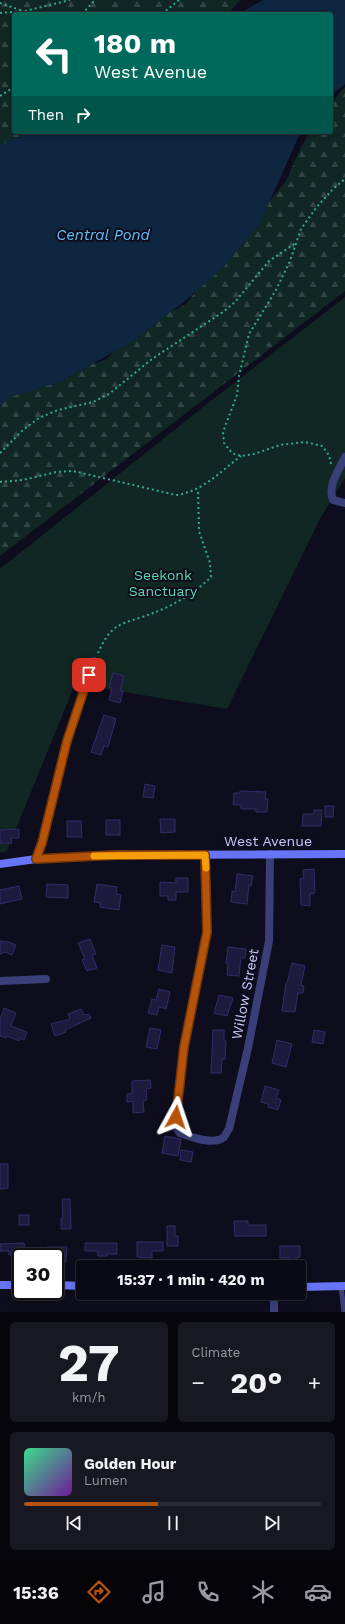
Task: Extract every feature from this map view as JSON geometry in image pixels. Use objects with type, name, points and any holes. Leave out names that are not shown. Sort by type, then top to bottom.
[{"type":"street","points":[[345,457],[334,478],[331,494],[334,500],[345,503]]},
{"type":"street","points":[[36,859],[42,843],[67,741],[94,661]]},
{"type":"street","name":"Willow Street","points":[[205,855],[207,932],[184,1047],[176,1127],[180,1134],[212,1141],[225,1136],[232,1118],[248,1048],[269,941],[270,854]]},
{"type":"street","name":"West Avenue","points":[[0,864],[36,859],[115,855],[345,854]]},
{"type":"street","points":[[0,981],[46,979]]},
{"type":"street","points":[[0,1286],[12,1285]]},
{"type":"street","points":[[64,1286],[76,1286]]},
{"type":"street","points":[[306,1287],[343,1286]]},
{"type":"street","points":[[274,1300],[274,1312]]},
{"type":"lane","points":[[343,1286],[344,1312]]},
{"type":"path","points":[[17,12],[70,0]]},
{"type":"path","points":[[84,12],[95,0]]},
{"type":"path","points":[[164,12],[179,0]]},
{"type":"path","points":[[0,3],[25,11]]},
{"type":"path","points":[[0,14],[12,13]]},
{"type":"path","points":[[0,96],[12,88]]},
{"type":"path","points":[[241,456],[232,452],[224,443],[223,432],[238,395],[239,376],[249,334],[276,290],[290,260],[301,228],[333,189],[345,179]]},
{"type":"path","points":[[0,453],[23,430],[39,418],[58,410],[93,402],[109,394],[152,359],[223,312],[235,302],[269,261],[296,243]]},
{"type":"path","points":[[0,482],[23,480],[56,472],[73,471],[176,495],[186,494],[198,489],[241,456],[254,454],[280,445],[305,442],[322,446],[329,455],[334,478]]},
{"type":"path","points":[[94,661],[110,633],[118,626],[154,613],[173,604],[203,585],[211,577],[210,563],[199,531],[198,489]]},
{"type":"green space","points":[[0,0],[240,0],[230,12],[12,12],[12,134],[33,134],[0,153]]},
{"type":"green space","points":[[345,87],[345,291],[0,556],[0,402],[14,392],[107,359],[119,346],[168,313],[185,305],[286,181],[301,147],[309,134],[333,134],[333,101]]},
{"type":"green space","name":"Seekonk Sanctuary","points":[[345,297],[345,478],[321,517],[227,709],[75,684],[7,851],[0,853],[0,569],[212,400]]},
{"type":"water","points":[[263,0],[345,0],[345,84],[333,93],[333,12],[242,12]]},
{"type":"water","name":"Central Pond","points":[[25,134],[301,134],[260,223],[222,269],[185,301],[133,341],[60,382],[10,397],[0,406],[0,145]]},
{"type":"building","points":[[113,673],[124,676],[120,691],[123,691],[120,703],[109,700],[112,688],[109,687]]},
{"type":"building","points":[[104,715],[116,719],[108,747],[104,746],[101,755],[91,752]]},
{"type":"building","points":[[145,784],[155,786],[153,798],[143,797]]},
{"type":"building","points":[[240,791],[266,792],[265,799],[268,799],[267,812],[256,812],[256,809],[241,809],[241,805],[233,805],[234,793],[240,793]]},
{"type":"building","points":[[325,806],[334,806],[333,817],[325,817]]},
{"type":"building","points":[[314,810],[322,810],[321,826],[302,826],[303,814],[314,814]]},
{"type":"building","points":[[160,819],[175,819],[175,832],[161,833]]},
{"type":"building","points":[[106,820],[120,820],[120,835],[106,835]]},
{"type":"building","points":[[67,821],[81,821],[82,837],[67,837]]},
{"type":"building","points":[[19,829],[19,838],[11,838],[12,843],[0,843],[0,830]]},
{"type":"building","points":[[314,869],[315,893],[310,894],[310,906],[301,905],[300,879],[304,878],[303,870]]},
{"type":"building","points":[[237,874],[253,876],[251,886],[249,885],[247,904],[231,902],[232,891],[235,892]]},
{"type":"building","points":[[176,878],[188,878],[188,892],[176,892],[176,900],[168,900],[168,896],[160,896],[160,882],[176,883]]},
{"type":"building","points":[[47,884],[68,885],[68,898],[46,897]]},
{"type":"building","points":[[97,884],[117,887],[116,894],[121,895],[119,910],[100,907],[100,903],[94,902]]},
{"type":"building","points":[[19,886],[22,899],[0,904],[0,890]]},
{"type":"building","points":[[90,939],[96,954],[92,955],[97,968],[87,971],[82,960],[85,959],[78,943]]},
{"type":"building","points":[[0,941],[16,945],[12,955],[5,952],[0,954]]},
{"type":"building","points":[[162,945],[175,947],[172,973],[158,970]]},
{"type":"building","points":[[228,947],[246,949],[245,958],[241,957],[239,976],[227,975],[228,964],[226,963]]},
{"type":"building","points":[[292,963],[305,966],[301,985],[304,986],[303,993],[298,993],[295,1012],[282,1011],[286,983]]},
{"type":"building","points":[[159,989],[170,992],[166,1009],[159,1007],[157,1015],[148,1013],[152,999],[156,1000]]},
{"type":"building","points":[[219,995],[233,998],[227,1016],[214,1013]]},
{"type":"building","points":[[4,1008],[16,1013],[11,1026],[27,1032],[24,1040],[20,1038],[19,1041],[7,1036],[6,1038],[0,1036],[0,1020]]},
{"type":"building","points":[[81,1009],[84,1015],[89,1014],[91,1018],[65,1030],[66,1032],[55,1036],[51,1024],[70,1019],[68,1014]]},
{"type":"building","points":[[150,1028],[161,1030],[157,1049],[146,1047]]},
{"type":"building","points":[[213,1030],[224,1030],[224,1041],[226,1041],[225,1059],[222,1059],[221,1073],[211,1073]]},
{"type":"building","points":[[314,1030],[325,1032],[323,1044],[312,1042]]},
{"type":"building","points":[[277,1040],[292,1044],[286,1067],[272,1063]]},
{"type":"building","points":[[150,1080],[151,1088],[146,1089],[147,1100],[143,1101],[144,1112],[133,1113],[133,1101],[127,1102],[127,1094],[132,1093],[132,1081]]},
{"type":"building","points":[[265,1086],[279,1090],[276,1098],[281,1100],[278,1110],[268,1107],[268,1104],[261,1102]]},
{"type":"building","points":[[165,1136],[181,1139],[178,1156],[162,1153]]},
{"type":"building","points":[[181,1150],[193,1152],[191,1162],[180,1160]]},
{"type":"building","points":[[0,1164],[8,1164],[8,1188],[0,1189]]},
{"type":"building","points":[[62,1199],[70,1199],[71,1229],[61,1229],[61,1218],[63,1218]]},
{"type":"building","points":[[19,1215],[29,1215],[29,1225],[19,1225]]},
{"type":"building","points":[[234,1221],[248,1221],[248,1225],[266,1225],[266,1236],[235,1236]]},
{"type":"building","points":[[167,1226],[175,1226],[175,1236],[178,1236],[178,1246],[167,1246]]},
{"type":"building","points":[[137,1242],[163,1242],[163,1251],[152,1251],[152,1258],[137,1257]]},
{"type":"building","points":[[24,1243],[24,1248],[12,1248],[12,1255],[9,1255],[9,1251],[0,1251],[0,1244]]},
{"type":"building","points":[[85,1243],[117,1243],[117,1254],[98,1256],[98,1251],[85,1251]]},
{"type":"building","points":[[280,1246],[300,1246],[300,1257],[296,1258],[296,1260],[280,1258]]},
{"type":"building","points":[[67,1247],[66,1262],[64,1262],[64,1248],[47,1248]]},
{"type":"slow traffic","points":[[94,856],[205,855],[206,868]]},
{"type":"route","points":[[89,675],[67,741],[42,843],[36,859],[115,855],[205,855],[207,932],[184,1047],[176,1117]]}]
